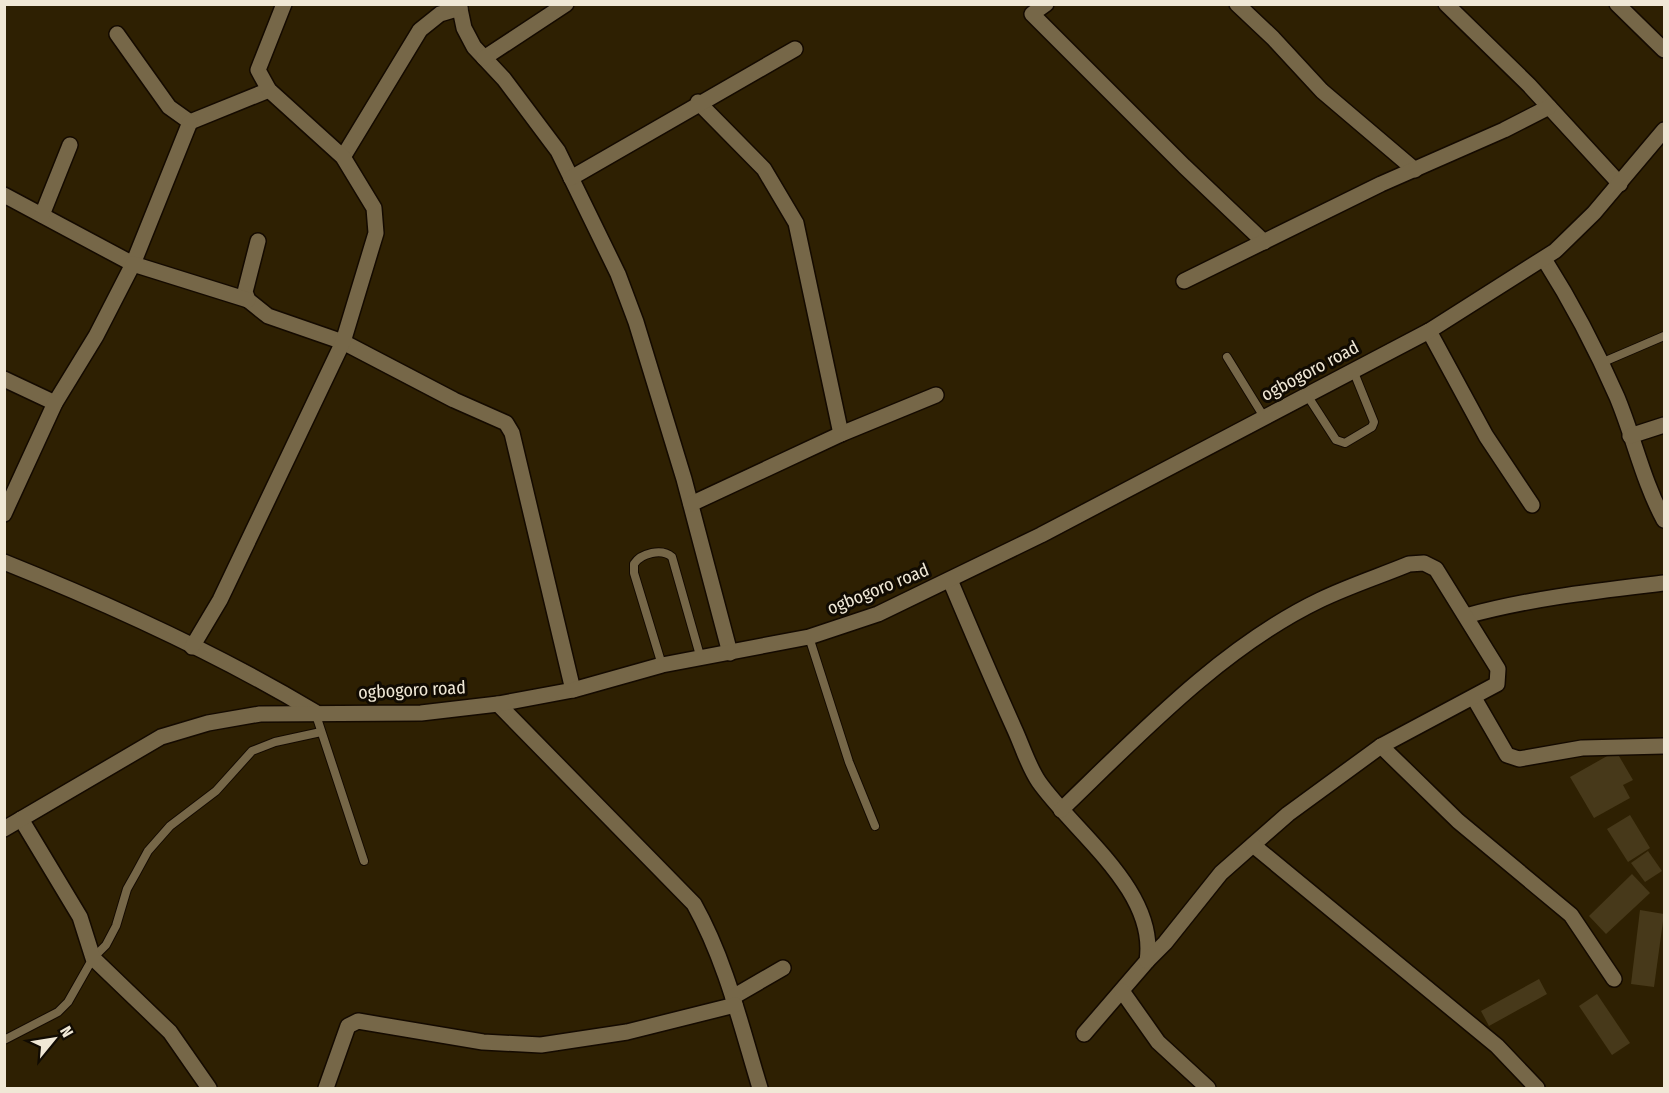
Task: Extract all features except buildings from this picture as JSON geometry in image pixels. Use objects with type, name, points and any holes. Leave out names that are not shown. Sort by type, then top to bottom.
[{"type":"street","points":[[192,647],[220,600],[343,342],[376,233],[374,208],[343,157],[269,90],[258,69],[284,4]]},
{"type":"street","points":[[484,58],[566,4]]},
{"type":"street","points":[[1046,4],[1028,9],[1184,166],[1264,242]]},
{"type":"street","points":[[1237,4],[1273,38],[1322,92],[1415,170]]},
{"type":"street","points":[[1446,4],[1549,107],[1620,184]]},
{"type":"street","points":[[1617,4],[1665,50]]},
{"type":"street","points":[[343,157],[420,30],[440,14],[459,6],[464,28],[474,47],[504,79],[558,151],[618,274],[636,322],[692,504],[730,653]]},
{"type":"street","points":[[117,34],[169,107],[190,122]]},
{"type":"street","points":[[571,178],[698,102],[795,49]]},
{"type":"street","points":[[4,514],[55,403],[96,336],[134,264],[190,122],[269,90]]},
{"type":"street","points":[[698,102],[764,169],[776,184],[796,223],[841,434]]},
{"type":"street","points":[[1184,281],[1549,107]]},
{"type":"street","name":"ogbogoro road","points":[[4,829],[161,737],[208,723],[249,716],[315,712],[421,713],[498,704],[573,690],[662,666],[809,637],[878,614],[950,580],[1429,331],[1544,260],[1594,213],[1665,129]]},
{"type":"street","points":[[42,215],[70,145]]},
{"type":"street","points":[[4,195],[134,264],[248,300],[268,316],[343,342],[454,400],[506,423],[512,433],[573,690]]},
{"type":"street","points":[[248,300],[245,292],[258,241]]},
{"type":"street","points":[[1544,260],[1562,288],[1601,363],[1643,473],[1665,520]]},
{"type":"street","points":[[1429,331],[1486,436],[1532,505]]},
{"type":"street","points":[[4,379],[55,403]]},
{"type":"street","points":[[692,504],[841,434],[936,395]]},
{"type":"street","points":[[1630,436],[1665,425]]},
{"type":"street","points":[[4,562],[96,599],[259,678],[315,712]]},
{"type":"street","points":[[1061,810],[1171,703],[1273,627],[1320,600],[1409,564],[1424,563],[1436,569],[1498,669],[1497,684],[1381,746],[1288,814],[1252,844],[1221,873],[1165,943],[1084,1034]]},
{"type":"street","points":[[950,580],[1038,780],[1061,810],[1104,856],[1129,891],[1147,928],[1149,947],[1147,961]]},
{"type":"street","points":[[1466,616],[1517,602],[1665,583]]},
{"type":"street","points":[[1474,698],[1507,755],[1519,759],[1582,748],[1665,746]]},
{"type":"street","points":[[498,704],[694,904],[706,926],[734,1001],[760,1089]]},
{"type":"street","points":[[1381,746],[1458,821],[1571,915],[1614,979]]},
{"type":"street","points":[[21,819],[80,917],[93,958],[170,1032],[209,1089]]},
{"type":"street","points":[[1252,844],[1497,1046],[1537,1089]]},
{"type":"street","points":[[327,1089],[348,1026],[353,1022],[483,1042],[541,1045],[627,1032],[734,1001],[783,968]]},
{"type":"street","points":[[1122,991],[1158,1042],[1208,1089]]},
{"type":"lane","points":[[1601,363],[1665,336]]},
{"type":"lane","points":[[1227,357],[1264,417]]},
{"type":"lane","points":[[1306,395],[1336,440],[1345,443],[1372,427],[1374,422],[1353,370]]},
{"type":"lane","points":[[662,666],[634,573],[634,564],[644,555],[663,552],[672,557],[701,658]]},
{"type":"lane","points":[[809,637],[849,762],[875,826]]},
{"type":"lane","points":[[315,712],[364,861]]},
{"type":"lane","points":[[4,1040],[58,1012],[68,1002],[93,958],[106,945],[116,926],[128,888],[148,851],[170,826],[216,792],[252,751],[275,742],[321,732]]}]
